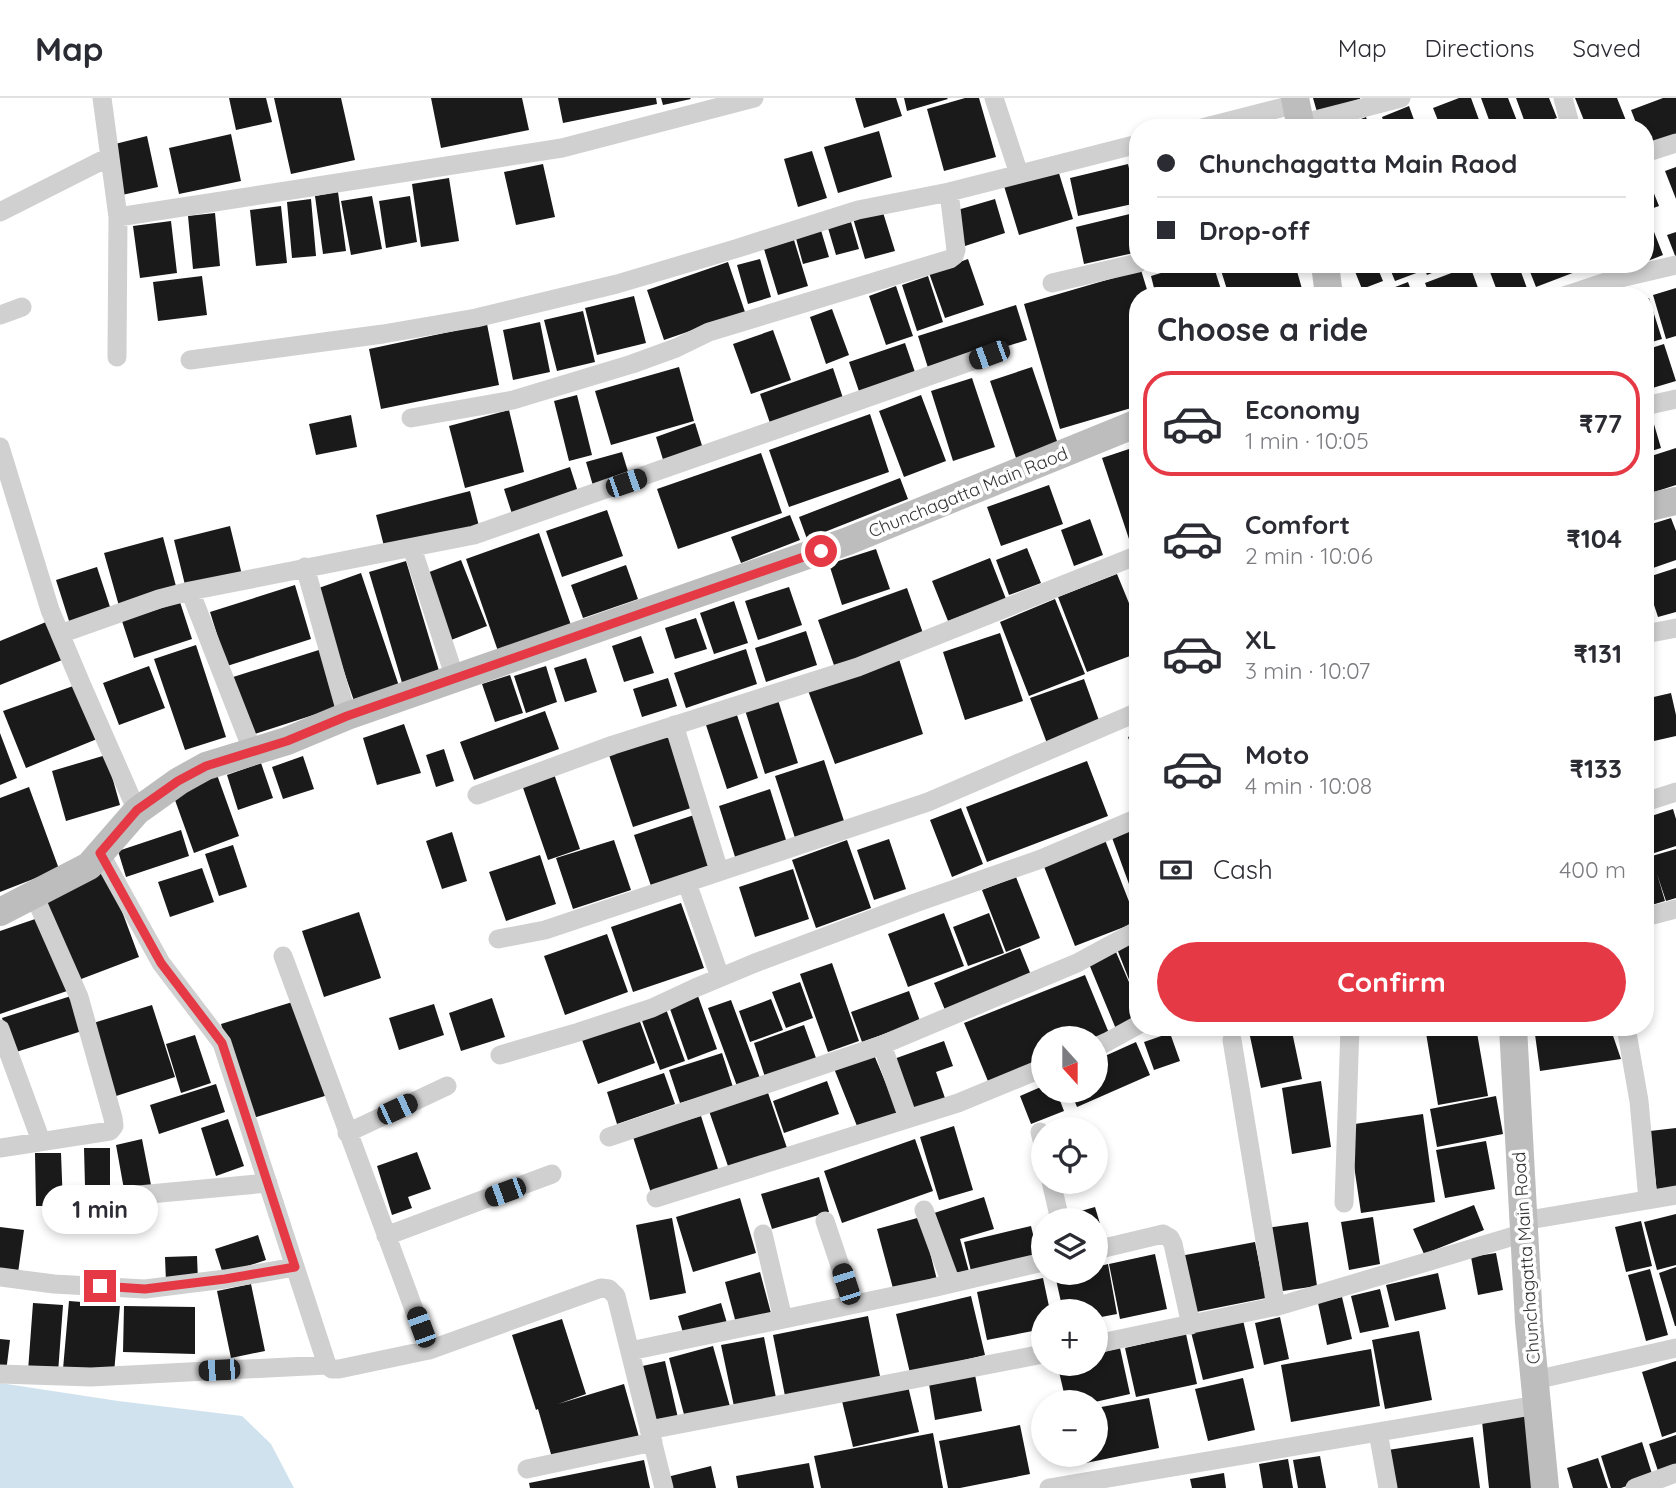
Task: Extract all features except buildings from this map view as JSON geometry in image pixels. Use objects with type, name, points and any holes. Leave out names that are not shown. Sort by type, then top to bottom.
[{"type":"street","points":[[102,98],[118,217],[117,357]]},
{"type":"street","points":[[118,217],[562,148],[754,98]]},
{"type":"street","points":[[994,98],[1019,174]]},
{"type":"street","points":[[1260,119],[1401,98]]},
{"type":"street","points":[[1563,98],[1569,119]]},
{"type":"street","points":[[1654,150],[1676,143]]},
{"type":"street","points":[[190,360],[383,334],[476,318],[617,284],[858,210],[949,192],[1129,146]]},
{"type":"street","points":[[0,212],[109,157]]},
{"type":"street","points":[[411,418],[513,400],[632,364],[676,348],[709,332],[950,259],[956,250],[949,192]]},
{"type":"street","points":[[1052,283],[1129,265]]},
{"type":"street","points":[[1654,267],[1676,265]]},
{"type":"street","points":[[1581,287],[1607,273]]},
{"type":"street","points":[[0,315],[22,307]]},
{"type":"street","points":[[60,634],[159,599],[190,591],[474,535],[989,355]]},
{"type":"street","points":[[1654,404],[1676,399]]},
{"type":"street","name":"Chunchagatta Main Raod","points":[[0,912],[89,866],[137,810],[178,781],[206,766],[287,741],[347,716],[848,541],[1129,427]]},
{"type":"street","points":[[0,447],[60,634],[137,810]]},
{"type":"street","points":[[1654,506],[1676,501]]},
{"type":"street","points":[[412,548],[455,678]]},
{"type":"street","points":[[477,795],[613,745],[858,667],[1129,559]]},
{"type":"street","points":[[305,567],[347,716]]},
{"type":"street","points":[[190,591],[253,752]]},
{"type":"street","points":[[1654,632],[1676,628]]},
{"type":"street","points":[[498,939],[545,930],[928,802],[1129,716]]},
{"type":"street","points":[[674,725],[719,871]]},
{"type":"street","points":[[1654,799],[1676,792]]},
{"type":"street","points":[[500,1055],[652,1009],[720,977],[915,903],[1041,859],[1129,822]]},
{"type":"street","points":[[100,853],[161,963],[222,1043],[327,1365],[332,1369],[339,1369],[429,1350],[601,1288],[609,1289],[616,1296],[664,1488]]},
{"type":"street","points":[[687,883],[720,977]]},
{"type":"street","points":[[0,1148],[110,1131],[114,1126],[79,997],[34,895]]},
{"type":"street","points":[[1654,915],[1676,909]]},
{"type":"street","points":[[609,1137],[881,1045],[1077,963],[1129,935]]},
{"type":"street","points":[[283,956],[429,1350]]},
{"type":"street","points":[[0,1030],[41,1141]]},
{"type":"street","points":[[1108,1041],[1129,1030]]},
{"type":"street","points":[[1344,1203],[1350,1036]]},
{"type":"street","name":"Chunchagatta Main Road","points":[[1513,1036],[1529,1322],[1545,1488]]},
{"type":"street","points":[[1628,1036],[1639,1101],[1647,1200]]},
{"type":"street","points":[[1232,1040],[1276,1307]]},
{"type":"street","points":[[881,1045],[908,1118]]},
{"type":"street","points":[[656,1198],[958,1103],[1031,1073]]},
{"type":"street","points":[[347,1133],[447,1086]]},
{"type":"street","points":[[386,1236],[552,1174]]},
{"type":"street","points":[[128,1196],[268,1183]]},
{"type":"street","points":[[1108,1342],[1276,1307],[1524,1227],[1676,1195]]},
{"type":"street","points":[[924,1210],[951,1283]]},
{"type":"street","points":[[825,1222],[853,1304]]},
{"type":"street","points":[[763,1234],[783,1319]]},
{"type":"street","points":[[1108,1247],[1163,1234],[1170,1238],[1191,1325]]},
{"type":"street","points":[[629,1350],[1031,1265]]},
{"type":"street","points":[[0,1277],[54,1284],[145,1289],[295,1267]]},
{"type":"street","points":[[1049,1488],[1378,1432],[1536,1393],[1676,1348]]},
{"type":"street","points":[[527,1469],[651,1436],[1031,1357]]},
{"type":"street","points":[[0,1374],[91,1377],[327,1365]]},
{"type":"street","points":[[1378,1432],[1388,1488]]},
{"type":"street","points":[[1635,1488],[1676,1473]]},
{"type":"water","points":[[0,1383],[242,1416],[271,1444],[294,1488],[0,1488]]},
{"type":"route","points":[[100,1286],[145,1289],[295,1267],[222,1043],[161,963],[100,853],[137,810],[178,781],[206,766],[287,741],[347,716],[821,551]]}]
